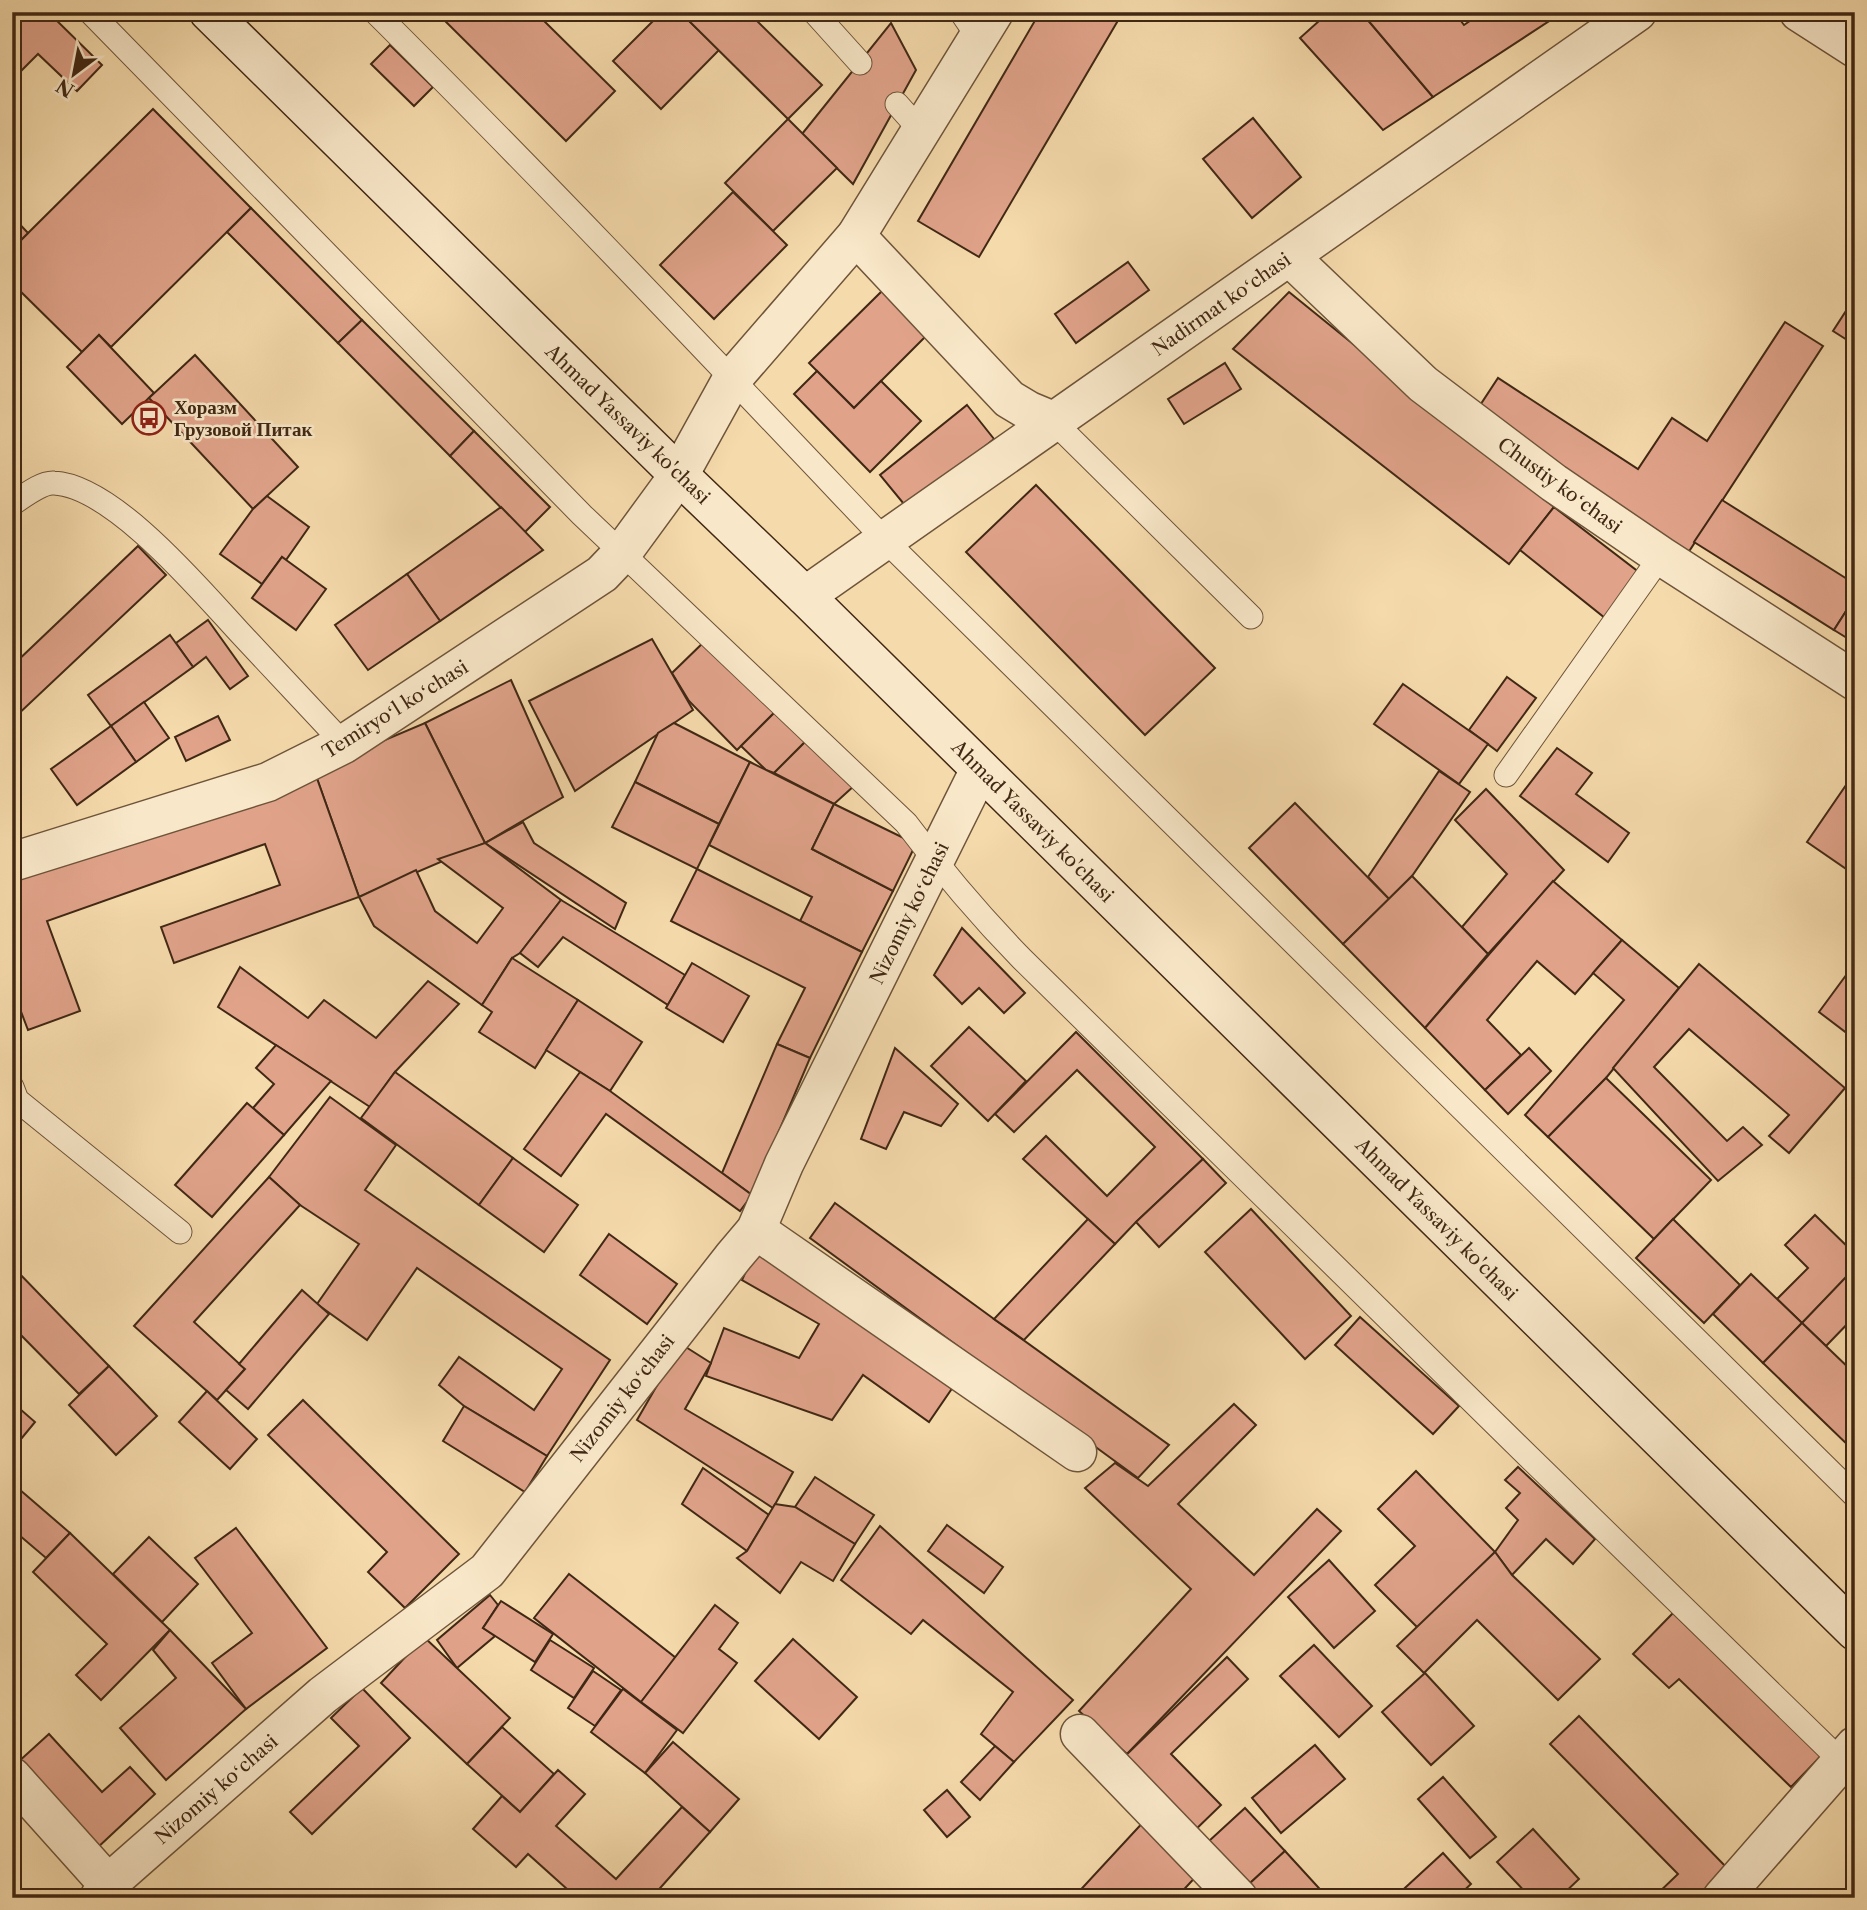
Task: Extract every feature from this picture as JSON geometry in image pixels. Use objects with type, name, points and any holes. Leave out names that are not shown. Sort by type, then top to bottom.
[{"type":"street","name":"Ahmad Yassaviy ko'chasi","points":[[209,12],[1855,1631]]},
{"type":"street","name":"Nadirmat koʻchasi","points":[[805,596],[1637,12]]},
{"type":"street","points":[[1799,12],[1855,48]]},
{"type":"street","points":[[679,475],[732,379],[856,236],[909,117],[978,21]]},
{"type":"street","points":[[856,236],[1009,399],[1053,421]]},
{"type":"street","name":"Chustiy koʻchasi","points":[[1290,257],[1423,384],[1554,484],[1855,681]]},
{"type":"street","name":"Temiryoʻl koʻchasi","points":[[12,862],[268,782],[344,744],[602,574],[622,552],[679,475]]},
{"type":"street","name":"Nizomiy koʻchasi","points":[[103,1891],[323,1695],[487,1571],[756,1230],[784,1164],[980,769]]},
{"type":"street","points":[[756,1230],[1077,1452]]},
{"type":"street","points":[[1080,1734],[1238,1898]]},
{"type":"street","points":[[1722,1898],[1848,1754]]},
{"type":"street","points":[[12,1777],[103,1891]]},
{"type":"lane","points":[[90,12],[582,515],[906,823],[981,917],[1022,959],[1509,1438],[1848,1754]]},
{"type":"lane","points":[[375,12],[886,541],[1855,1496]]},
{"type":"lane","points":[[814,12],[860,63]]},
{"type":"lane","points":[[1053,421],[1251,617]]},
{"type":"lane","points":[[12,504],[52,482],[81,489],[120,513],[171,558],[344,744]]},
{"type":"lane","points":[[1506,775],[1661,556]]},
{"type":"lane","points":[[12,1087],[17,1100],[180,1232]]},
{"type":"building","points":[[12,12],[26,12],[12,26]]},
{"type":"building","points":[[26,12],[48,12],[102,65],[77,91],[38,54],[12,80],[12,26]]},
{"type":"building","points":[[436,12],[535,12],[615,91],[566,141]]},
{"type":"building","points":[[662,12],[680,12],[719,50],[661,109],[613,61]]},
{"type":"building","points":[[680,12],[748,12],[822,85],[788,119]]},
{"type":"building","points":[[1040,12],[1123,12],[979,257],[918,221]]},
{"type":"building","points":[[1329,12],[1361,12],[1433,97],[1383,130],[1300,38]]},
{"type":"building","points":[[1361,12],[1454,12],[1464,25],[1483,12],[1563,12],[1433,97]]},
{"type":"building","points":[[891,23],[916,70],[853,184],[802,134]]},
{"type":"building","points":[[390,45],[433,87],[414,106],[371,64]]},
{"type":"building","points":[[153,109],[251,208],[111,347],[99,335],[82,352],[12,283],[12,249]]},
{"type":"building","points":[[1253,118],[1301,177],[1252,218],[1203,159]]},
{"type":"building","points":[[788,119],[837,168],[773,231],[725,183]]},
{"type":"building","points":[[733,192],[787,245],[714,319],[660,265]]},
{"type":"building","points":[[251,208],[362,320],[338,343],[227,232]]},
{"type":"building","points":[[12,216],[28,233],[12,249]]},
{"type":"building","points":[[1128,262],[1149,290],[1076,343],[1055,314]]},
{"type":"building","points":[[882,291],[927,335],[854,408],[809,363]]},
{"type":"building","points":[[1289,292],[1554,507],[1509,564],[1233,349]]},
{"type":"building","points":[[1855,297],[1855,345],[1833,331]]},
{"type":"building","points":[[362,320],[474,431],[450,456],[338,343]]},
{"type":"building","points":[[1785,322],[1823,346],[1686,556],[1473,416],[1498,378],[1638,469],[1672,418],[1707,441]]},
{"type":"building","points":[[99,335],[154,393],[122,424],[67,367]]},
{"type":"building","points":[[195,355],[298,467],[253,509],[149,398]]},
{"type":"building","points":[[1225,363],[1241,389],[1184,424],[1168,399]]},
{"type":"building","points":[[817,371],[854,408],[881,381],[921,421],[870,472],[794,394]]},
{"type":"building","points":[[967,405],[994,439],[908,509],[880,475]]},
{"type":"building","points":[[474,431],[550,507],[525,532],[450,456]]},
{"type":"building","points":[[1036,485],[1215,668],[1145,735],[966,552]]},
{"type":"building","points":[[267,496],[309,527],[286,560],[282,557],[262,584],[220,554],[253,509]]},
{"type":"building","points":[[1722,500],[1855,584],[1855,597],[1834,630],[1694,542]]},
{"type":"building","points":[[501,507],[543,550],[440,621],[407,574]]},
{"type":"building","points":[[1554,507],[1640,573],[1605,618],[1520,550]]},
{"type":"building","points":[[138,546],[166,575],[12,720],[12,666]]},
{"type":"building","points":[[282,557],[326,589],[296,630],[252,598]]},
{"type":"building","points":[[407,574],[440,621],[368,670],[335,625]]},
{"type":"building","points":[[1855,597],[1855,643],[1834,630]]},
{"type":"building","points":[[208,620],[248,676],[230,689],[206,657],[193,667],[176,643]]},
{"type":"building","points":[[170,635],[193,667],[111,726],[88,695]]},
{"type":"building","points":[[708,638],[778,709],[737,750],[689,701],[672,673]]},
{"type":"building","points":[[652,639],[693,710],[575,791],[529,701]]},
{"type":"building","points":[[1507,677],[1536,698],[1497,751],[1469,730]]},
{"type":"building","points":[[511,680],[563,797],[485,843],[425,723]]},
{"type":"building","points":[[1403,684],[1488,744],[1459,784],[1374,724]]},
{"type":"building","points":[[144,702],[169,738],[136,762],[111,726]]},
{"type":"building","points":[[776,711],[806,741],[774,773],[766,770],[741,746]]},
{"type":"building","points":[[218,716],[230,740],[186,761],[175,737]]},
{"type":"building","points":[[425,723],[485,843],[359,897],[314,770]]},
{"type":"building","points":[[674,723],[750,762],[719,824],[635,782],[658,733]]},
{"type":"building","points":[[111,726],[136,762],[77,805],[51,769]]},
{"type":"building","points":[[806,741],[855,785],[834,804],[774,773]]},
{"type":"building","points":[[1557,748],[1592,773],[1576,794],[1629,833],[1608,862],[1520,796]]},
{"type":"building","points":[[750,762],[834,804],[812,849],[893,891],[862,952],[800,921],[812,897],[709,845]]},
{"type":"building","points":[[314,770],[359,897],[174,963],[161,927],[280,885],[265,844],[47,921],[80,1011],[28,1030],[12,988],[12,877]]},
{"type":"building","points":[[1439,771],[1470,792],[1412,876],[1389,899],[1368,877]]},
{"type":"building","points":[[1855,772],[1855,875],[1807,842]]},
{"type":"building","points":[[635,782],[719,824],[697,869],[612,827]]},
{"type":"building","points":[[1486,789],[1564,870],[1488,954],[1462,927],[1507,874],[1455,820]]},
{"type":"building","points":[[1295,803],[1389,899],[1343,944],[1249,848]]},
{"type":"building","points":[[834,804],[916,844],[893,891],[812,849]]},
{"type":"building","points":[[523,822],[534,843],[626,903],[615,929],[485,843]]},
{"type":"building","points":[[485,843],[561,900],[520,953],[512,958],[482,1005],[374,926],[359,897],[416,870],[435,911],[477,943],[503,908],[438,859]]},
{"type":"building","points":[[697,869],[862,952],[810,1058],[777,1044],[805,988],[671,921]]},
{"type":"building","points":[[1412,876],[1488,954],[1425,1028],[1343,944]]},
{"type":"building","points":[[1553,881],[1622,940],[1575,994],[1537,961],[1487,1020],[1521,1055],[1485,1090],[1425,1028]]},
{"type":"building","points":[[561,900],[685,975],[668,1005],[563,937],[538,967],[520,953]]},
{"type":"building","points":[[962,928],[1025,993],[1004,1013],[979,988],[962,1004],[934,975]]},
{"type":"building","points":[[1622,940],[1679,988],[1606,1078],[1548,1137],[1525,1115],[1624,1000],[1593,973]]},
{"type":"building","points":[[512,958],[578,1000],[535,1068],[479,1032],[492,1012],[482,1005]]},
{"type":"building","points":[[692,963],[749,996],[723,1042],[666,1008]]},
{"type":"building","points":[[1855,963],[1855,1025],[1848,1034],[1819,1012]]},
{"type":"building","points":[[1699,964],[1845,1088],[1789,1153],[1769,1136],[1789,1115],[1689,1029],[1654,1067],[1727,1141],[1743,1127],[1762,1145],[1718,1181],[1613,1068]]},
{"type":"building","points":[[240,967],[308,1018],[324,1000],[376,1038],[428,981],[459,1004],[395,1072],[370,1107],[218,1007]]},
{"type":"building","points":[[578,1000],[642,1042],[610,1091],[546,1050]]},
{"type":"building","points":[[969,1027],[1026,1081],[988,1121],[931,1066]]},
{"type":"building","points":[[1076,1032],[1203,1159],[1115,1244],[1023,1159],[1046,1136],[1107,1196],[1155,1147],[1077,1070],[1014,1132],[995,1114]]},
{"type":"building","points":[[777,1044],[810,1058],[752,1195],[722,1173]]},
{"type":"building","points":[[276,1045],[331,1081],[284,1135],[253,1108],[274,1084],[256,1068]]},
{"type":"building","points":[[895,1048],[958,1104],[941,1126],[904,1112],[886,1149],[861,1139]]},
{"type":"building","points":[[1529,1048],[1551,1071],[1508,1114],[1485,1090]]},
{"type":"building","points":[[395,1072],[513,1158],[479,1205],[361,1118]]},
{"type":"building","points":[[580,1072],[752,1195],[740,1211],[606,1114],[561,1176],[524,1149]]},
{"type":"building","points":[[1606,1078],[1711,1180],[1654,1239],[1548,1137]]},
{"type":"building","points":[[330,1097],[396,1145],[365,1190],[610,1360],[547,1456],[464,1406],[439,1385],[459,1357],[534,1410],[562,1369],[417,1268],[367,1340],[317,1304],[359,1244],[300,1205],[269,1177]]},
{"type":"building","points":[[247,1103],[284,1135],[212,1217],[175,1185]]},
{"type":"building","points":[[513,1158],[578,1205],[544,1252],[479,1205]]},
{"type":"building","points":[[1203,1159],[1226,1183],[1159,1247],[1136,1222]]},
{"type":"building","points":[[269,1177],[300,1205],[194,1322],[245,1369],[217,1400],[134,1326]]},
{"type":"building","points":[[835,1203],[1169,1445],[1138,1478],[810,1238]]},
{"type":"building","points":[[1251,1209],[1351,1316],[1305,1359],[1205,1252]]},
{"type":"building","points":[[1815,1215],[1855,1254],[1855,1269],[1802,1323],[1777,1299],[1808,1268],[1785,1245]]},
{"type":"building","points":[[1088,1219],[1115,1244],[1024,1340],[994,1319]]},
{"type":"building","points":[[1673,1219],[1740,1285],[1704,1323],[1636,1258]]},
{"type":"building","points":[[609,1234],[677,1284],[647,1324],[580,1275]]},
{"type":"building","points":[[757,1247],[953,1387],[929,1422],[863,1375],[832,1420],[706,1376],[724,1328],[799,1358],[819,1324],[742,1280]]},
{"type":"building","points":[[16,1270],[109,1366],[79,1394],[12,1326],[12,1273]]},
{"type":"building","points":[[1751,1274],[1802,1323],[1763,1363],[1713,1314]]},
{"type":"building","points":[[1846,1277],[1855,1285],[1855,1316],[1826,1346],[1802,1323]]},
{"type":"building","points":[[302,1290],[329,1314],[248,1409],[226,1390],[245,1369],[239,1364]]},
{"type":"building","points":[[1360,1317],[1459,1406],[1433,1434],[1335,1345]]},
{"type":"building","points":[[1802,1323],[1855,1374],[1855,1452],[1763,1363]]},
{"type":"building","points":[[681,1344],[711,1363],[685,1409],[793,1472],[773,1508],[637,1420]]},
{"type":"building","points":[[109,1366],[157,1416],[116,1455],[69,1405]]},
{"type":"building","points":[[207,1391],[257,1439],[230,1469],[179,1422]]},
{"type":"building","points":[[303,1400],[459,1554],[405,1608],[368,1572],[387,1552],[268,1435]]},
{"type":"building","points":[[12,1402],[35,1422],[12,1450]]},
{"type":"building","points":[[1234,1404],[1256,1425],[1178,1504],[1254,1575],[1317,1509],[1341,1531],[1127,1754],[1079,1711],[1191,1589],[1085,1488],[1115,1463],[1148,1486]]},
{"type":"building","points":[[464,1406],[547,1456],[525,1492],[443,1441]]},
{"type":"building","points":[[1518,1467],[1595,1539],[1573,1564],[1546,1539],[1512,1575],[1495,1552],[1518,1520],[1506,1508],[1520,1493],[1505,1480]]},
{"type":"building","points":[[703,1468],[769,1515],[747,1551],[682,1504]]},
{"type":"building","points":[[1416,1471],[1495,1552],[1418,1628],[1375,1585],[1415,1546],[1378,1509]]},
{"type":"building","points":[[815,1477],[874,1515],[855,1544],[795,1507]]},
{"type":"building","points":[[12,1483],[70,1533],[46,1558],[12,1529]]},
{"type":"building","points":[[775,1504],[795,1507],[855,1544],[833,1581],[801,1562],[780,1593],[737,1558],[747,1551]]},
{"type":"building","points":[[947,1525],[1003,1567],[984,1593],[928,1551]]},
{"type":"building","points":[[880,1526],[1073,1700],[1014,1762],[981,1734],[1013,1692],[923,1620],[911,1634],[841,1580]]},
{"type":"building","points":[[236,1528],[327,1648],[246,1709],[212,1663],[252,1633],[195,1558]]},
{"type":"building","points":[[70,1533],[170,1630],[101,1700],[76,1675],[107,1644],[33,1572]]},
{"type":"building","points":[[149,1537],[198,1584],[162,1622],[113,1574]]},
{"type":"building","points":[[1495,1552],[1512,1575],[1600,1659],[1558,1700],[1477,1620],[1424,1673],[1397,1646]]},
{"type":"building","points":[[1329,1560],[1375,1611],[1334,1648],[1288,1597]]},
{"type":"building","points":[[569,1574],[676,1658],[641,1702],[534,1618]]},
{"type":"building","points":[[490,1595],[498,1605],[483,1628],[495,1636],[457,1668],[437,1640]]},
{"type":"building","points":[[501,1601],[553,1634],[535,1662],[483,1628]]},
{"type":"building","points":[[715,1605],[738,1623],[719,1649],[737,1663],[683,1733],[641,1702]]},
{"type":"building","points":[[1673,1613],[1821,1756],[1791,1787],[1679,1679],[1669,1688],[1633,1654]]},
{"type":"building","points":[[170,1630],[246,1709],[166,1780],[120,1728],[176,1678],[153,1650]]},
{"type":"building","points":[[424,1637],[510,1718],[467,1764],[381,1683]]},
{"type":"building","points":[[793,1639],[857,1697],[819,1739],[755,1681]]},
{"type":"building","points":[[550,1640],[594,1668],[574,1698],[531,1670]]},
{"type":"building","points":[[1314,1645],[1372,1706],[1339,1737],[1280,1676]]},
{"type":"building","points":[[1227,1657],[1248,1679],[1171,1754],[1221,1805],[1190,1835],[1120,1761]]},
{"type":"building","points":[[593,1671],[621,1690],[595,1726],[568,1708]]},
{"type":"building","points":[[1425,1673],[1474,1726],[1431,1765],[1382,1712]]},
{"type":"building","points":[[362,1688],[410,1738],[312,1834],[290,1812],[359,1746],[331,1718]]},
{"type":"building","points":[[623,1689],[677,1730],[645,1773],[591,1732]]},
{"type":"building","points":[[1579,1716],[1730,1871],[1702,1898],[1653,1898],[1678,1874],[1550,1744]]},
{"type":"building","points":[[502,1727],[554,1774],[520,1812],[467,1764]]},
{"type":"building","points":[[49,1734],[102,1792],[130,1767],[155,1794],[96,1849],[17,1763]]},
{"type":"building","points":[[673,1742],[739,1799],[710,1832],[645,1773]]},
{"type":"building","points":[[1315,1745],[1345,1779],[1281,1833],[1252,1798]]},
{"type":"building","points":[[995,1746],[1014,1762],[980,1800],[961,1782]]},
{"type":"building","points":[[558,1770],[585,1794],[556,1826],[616,1879],[682,1807],[710,1832],[653,1896],[655,1898],[577,1898],[528,1854],[516,1867],[473,1829],[502,1796],[520,1812]]},
{"type":"building","points":[[1443,1777],[1496,1837],[1470,1858],[1418,1799]]},
{"type":"building","points":[[947,1790],[970,1817],[947,1837],[924,1810]]},
{"type":"building","points":[[1245,1808],[1285,1851],[1249,1884],[1209,1841]]},
{"type":"building","points":[[1147,1818],[1202,1870],[1176,1898],[1073,1898]]},
{"type":"building","points":[[1533,1829],[1579,1879],[1559,1898],[1531,1898],[1497,1862]]},
{"type":"building","points":[[1285,1851],[1328,1898],[1262,1898],[1249,1884]]},
{"type":"building","points":[[1443,1853],[1471,1884],[1456,1898],[1394,1898]]},
{"type":"place","name":"Хоразм Грузовой Питак","points":[[149,418]]}]
